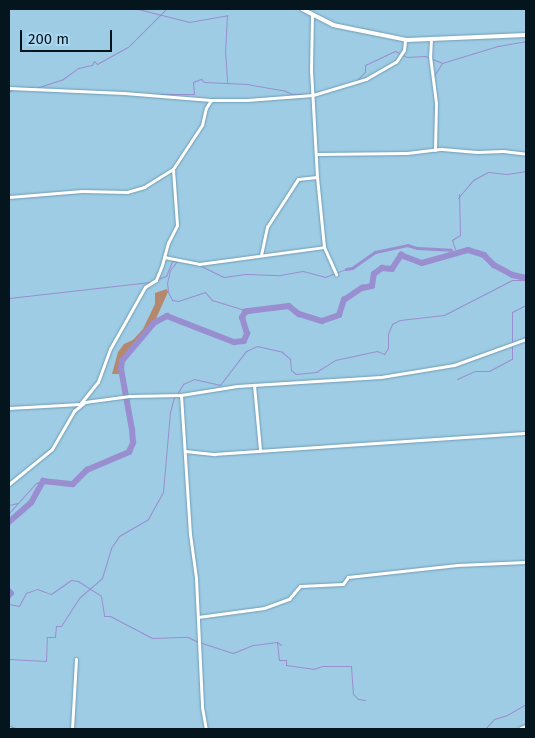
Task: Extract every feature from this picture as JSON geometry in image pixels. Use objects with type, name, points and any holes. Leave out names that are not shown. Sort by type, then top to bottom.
[{"type":"main road","points":[[522,729],[526,727]]},
{"type":"street","points":[[302,9],[333,25],[405,40],[526,35]]},
{"type":"street","points":[[312,14],[313,95],[318,154],[317,177],[324,246],[336,274]]},
{"type":"street","points":[[430,39],[430,56],[436,103],[435,150]]},
{"type":"street","points":[[9,88],[124,93],[211,100],[313,95],[366,79],[396,62],[404,50],[405,40]]},
{"type":"street","points":[[9,197],[82,191],[128,192],[144,187],[173,169],[202,125],[206,108],[211,100]]},
{"type":"street","points":[[318,154],[407,153],[435,150],[477,152],[503,150],[526,154]]},
{"type":"street","points":[[9,484],[52,449],[70,418],[98,382],[110,349],[146,287],[156,280],[176,225],[173,169]]},
{"type":"street","points":[[261,255],[267,227],[298,179],[317,177]]},
{"type":"street","points":[[164,257],[199,264],[324,246]]},
{"type":"street","points":[[9,408],[80,404],[130,396],[181,395],[254,385],[381,377],[454,366],[526,339]]},
{"type":"street","points":[[254,385],[260,450]]},
{"type":"street","points":[[181,395],[198,617],[202,707],[206,729]]},
{"type":"street","points":[[185,450],[215,454],[526,433]]},
{"type":"street","points":[[198,617],[264,608],[289,599],[300,586],[343,584],[348,578],[357,576],[457,565],[526,562]]},
{"type":"street","points":[[72,729],[76,659]]},
{"type":"shaded area","points":[[167,289],[168,292],[154,323],[122,361],[122,374],[112,374],[118,352],[124,344],[133,340],[143,329],[155,304],[155,293]]},
{"type":"waterway","points":[[138,9],[189,22],[227,15],[225,51],[227,82]]},
{"type":"waterway","points":[[36,88],[63,79],[78,68],[92,65],[94,61],[97,64],[128,47],[166,9]]},
{"type":"waterway","points":[[433,77],[442,63],[498,46],[526,41]]},
{"type":"waterway","points":[[357,80],[365,72],[365,65],[395,51],[407,57],[425,56],[442,63]]},
{"type":"waterway","points":[[161,94],[194,94],[193,82],[201,79],[204,82],[247,84],[292,94],[310,94]]},
{"type":"waterway","points":[[16,87],[32,87]]},
{"type":"waterway","points":[[9,91],[13,90]]},
{"type":"waterway","points":[[434,106],[434,135]]},
{"type":"waterway","points":[[458,198],[473,180],[488,172],[507,174],[526,171]]},
{"type":"waterway","points":[[455,249],[452,240],[460,235],[459,194]]},
{"type":"waterway","points":[[346,269],[352,268],[375,252],[407,245],[417,248],[451,250]]},
{"type":"waterway","points":[[9,522],[31,503],[43,481],[73,484],[87,470],[129,452],[133,443],[121,369],[122,361],[154,323],[167,316],[234,342],[244,341],[247,334],[242,318],[245,312],[249,311],[289,306],[299,314],[322,321],[339,315],[344,300],[362,288],[372,286],[374,274],[382,268],[392,269],[401,255],[422,263],[468,250],[484,255],[494,265],[513,275],[526,278]]},
{"type":"waterway","points":[[158,279],[166,276],[172,261],[176,261]]},
{"type":"waterway","points":[[168,291],[167,283],[170,270],[177,261]]},
{"type":"waterway","points":[[199,265],[224,277],[245,274],[280,275],[303,271],[325,277],[346,269]]},
{"type":"waterway","points":[[177,394],[183,384],[194,379],[220,385],[246,351],[257,346],[282,352],[290,359],[291,370],[296,374],[316,372],[335,360],[377,351],[384,354],[388,348],[388,334],[392,324],[400,320],[444,315],[512,280],[526,280]]},
{"type":"waterway","points":[[9,298],[150,282]]},
{"type":"waterway","points":[[168,292],[172,300],[178,301],[205,292],[212,300],[249,311]]},
{"type":"waterway","points":[[512,342],[512,312],[526,305]]},
{"type":"waterway","points":[[457,379],[475,371],[489,371],[512,359],[512,346]]},
{"type":"waterway","points":[[9,659],[46,661],[47,637],[55,637],[56,626],[61,626],[79,598],[102,578],[111,548],[119,536],[148,519],[163,492],[170,412],[174,397]]},
{"type":"waterway","points":[[9,513],[36,483],[42,481]]},
{"type":"waterway","points":[[9,505],[18,503]]},
{"type":"waterway","points":[[9,604],[19,606],[26,593],[37,589],[51,594],[71,580],[78,581],[101,596],[104,616],[110,616],[152,638],[188,637],[198,642]]},
{"type":"waterway","points":[[9,591],[11,593],[9,596]]},
{"type":"waterway","points":[[277,642],[279,660],[286,660],[286,665],[313,669],[322,666],[351,666],[353,694],[358,699],[365,700]]},
{"type":"waterway","points":[[202,643],[233,653],[253,645],[277,642],[281,645]]},
{"type":"waterway","points":[[485,729],[494,719],[507,715],[526,704]]},
{"type":"waterway","points":[[9,726],[19,729]]}]
